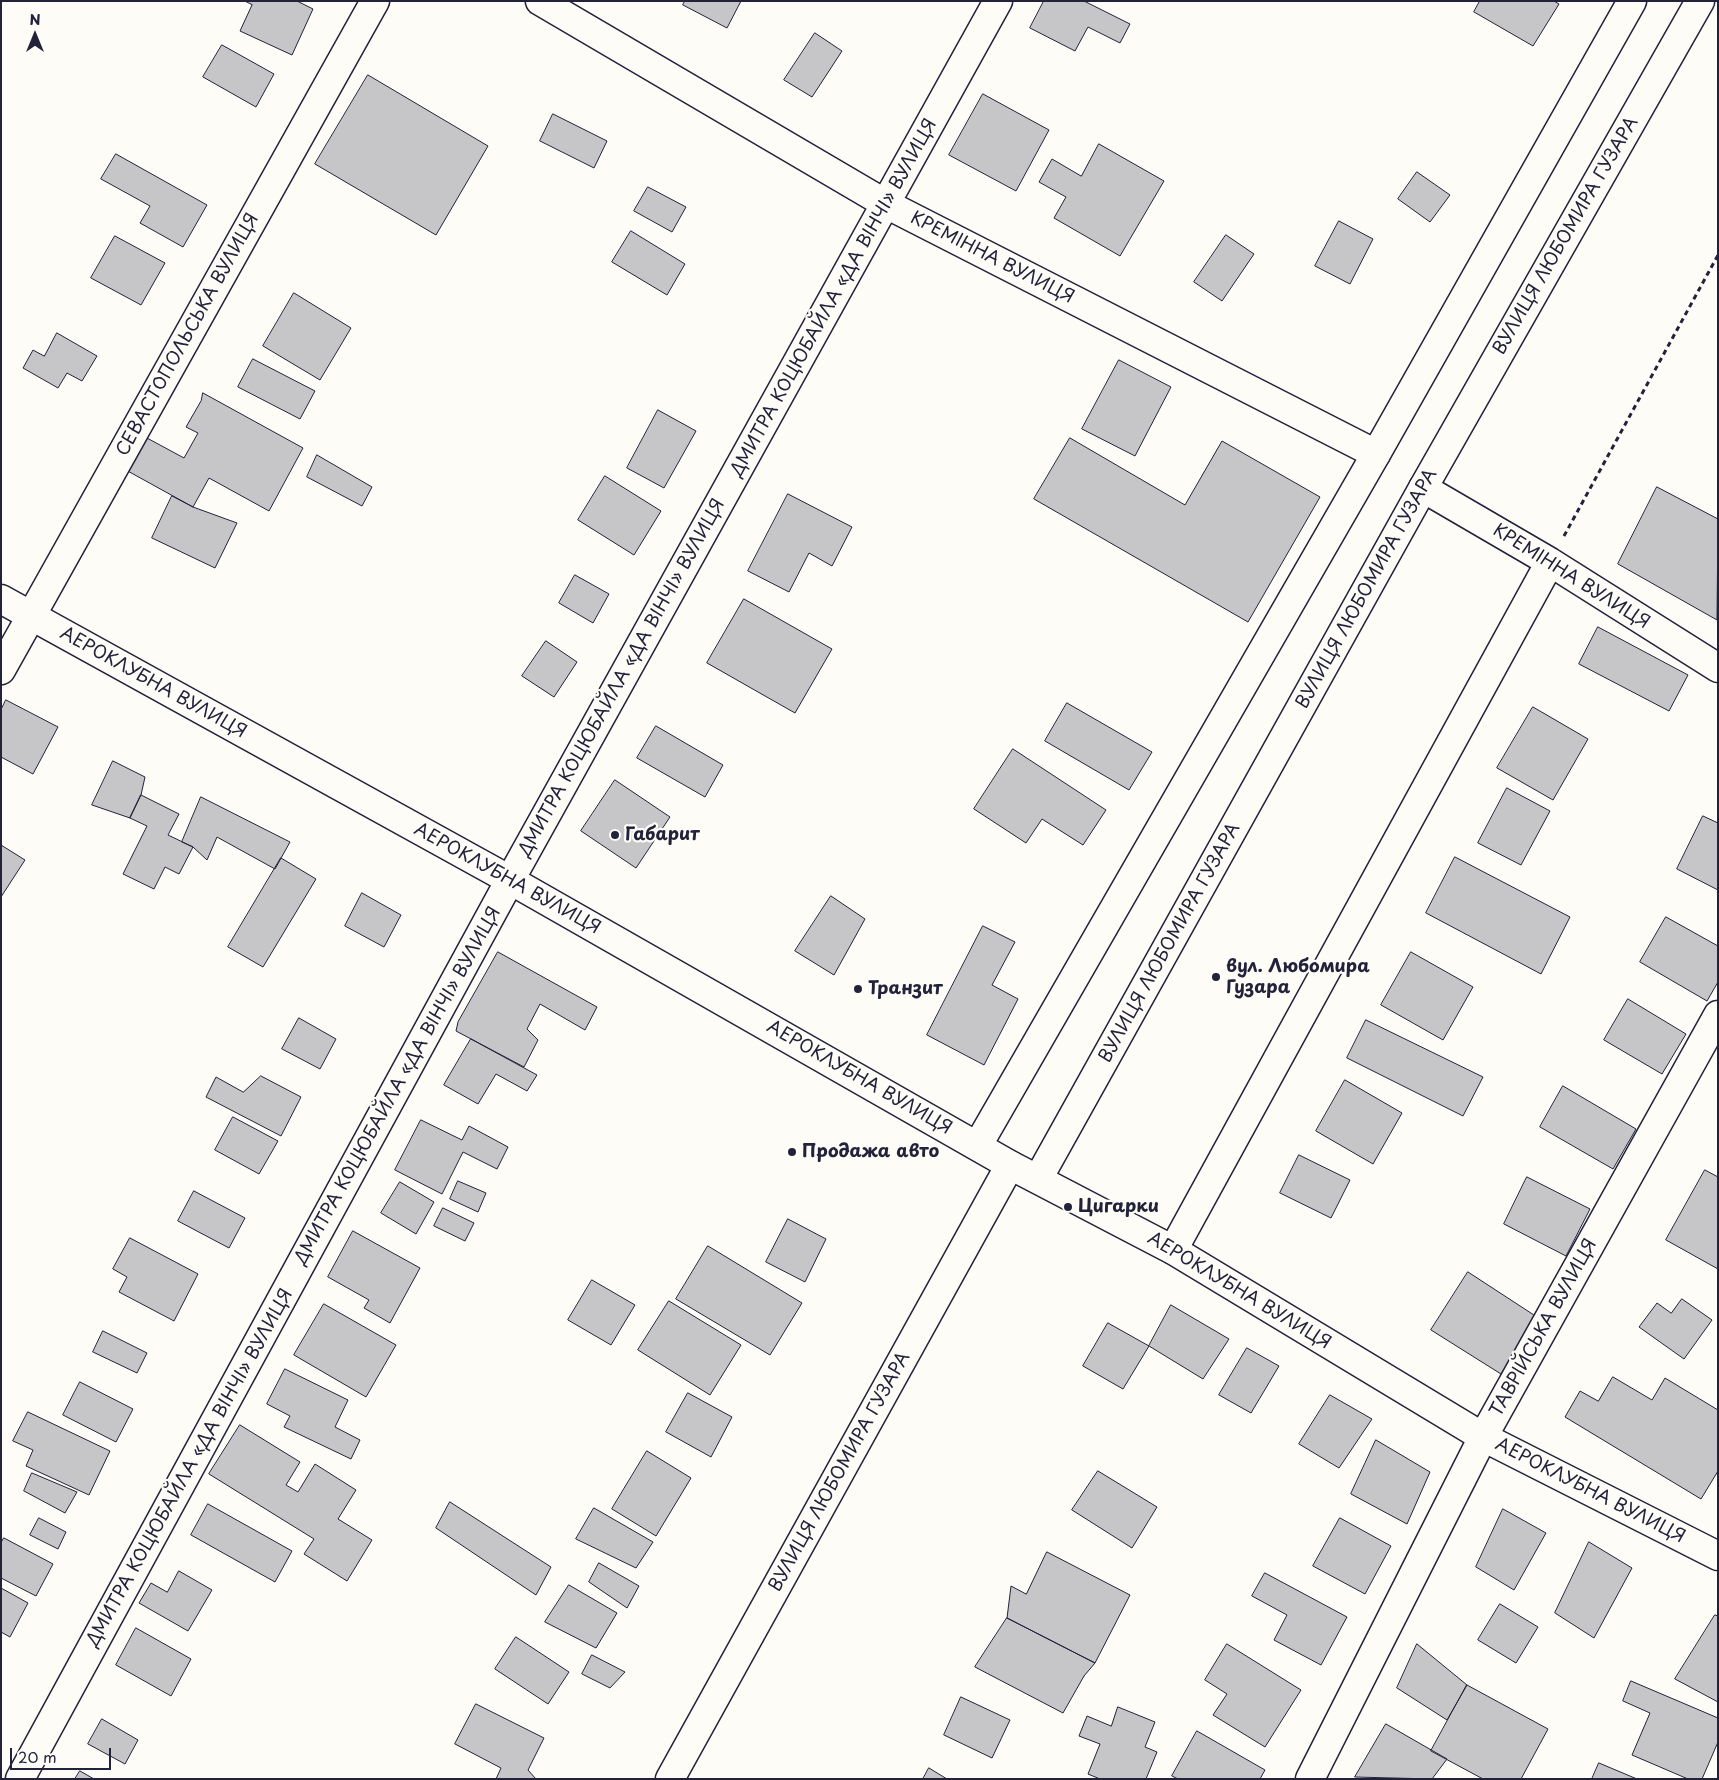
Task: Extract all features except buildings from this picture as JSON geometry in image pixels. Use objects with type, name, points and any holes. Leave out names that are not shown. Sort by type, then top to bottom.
[{"type":"street","name":"СЕВАСТОПОЛЬСЬКА ВУЛИЦЯ","points":[[1,670],[375,1]]},
{"type":"street","name":"КРЕМІННА ВУЛИЦЯ","points":[[540,1],[886,204],[1376,454]]},
{"type":"street","name":"ДМИТРА КОЦЮБАЙЛА «ДА ВІНЧІ» ВУЛИЦЯ","points":[[20,1779],[510,880],[998,1]]},
{"type":"street","points":[[978,1145],[1376,454],[1632,1]]},
{"type":"street","name":"ВУЛИЦЯ ЛЮБОМИРА ГУЗАРА","points":[[1038,1179],[1423,488],[1700,1]]},
{"type":"street","name":"КРЕМІННА ВУЛИЦЯ","points":[[1423,488],[1550,562],[1718,668]]},
{"type":"street","points":[[1173,1250],[1550,562]]},
{"type":"street","name":"АЕРОКЛУБНА ВУЛИЦЯ","points":[[1,599],[510,880],[1010,1164],[1173,1250],[1484,1437],[1718,1556]]},
{"type":"street","name":"ТАВРІЙСЬКА ВУЛИЦЯ","points":[[1310,1779],[1484,1437],[1718,1016]]},
{"type":"street","name":"ВУЛИЦЯ ЛЮБОМИРА ГУЗАРА","points":[[670,1779],[1010,1164]]},
{"type":"path","points":[[1550,562],[1718,255]]},
{"type":"place","name":"Габарит","points":[[615,835]]},
{"type":"place","name":"вул. Любомира Гузара","points":[[1216,977]]},
{"type":"place","name":"Транзит","points":[[858,989]]},
{"type":"place","name":"Продажа авто","points":[[792,1152]]},
{"type":"place","name":"Цигарки","points":[[1068,1207]]}]
